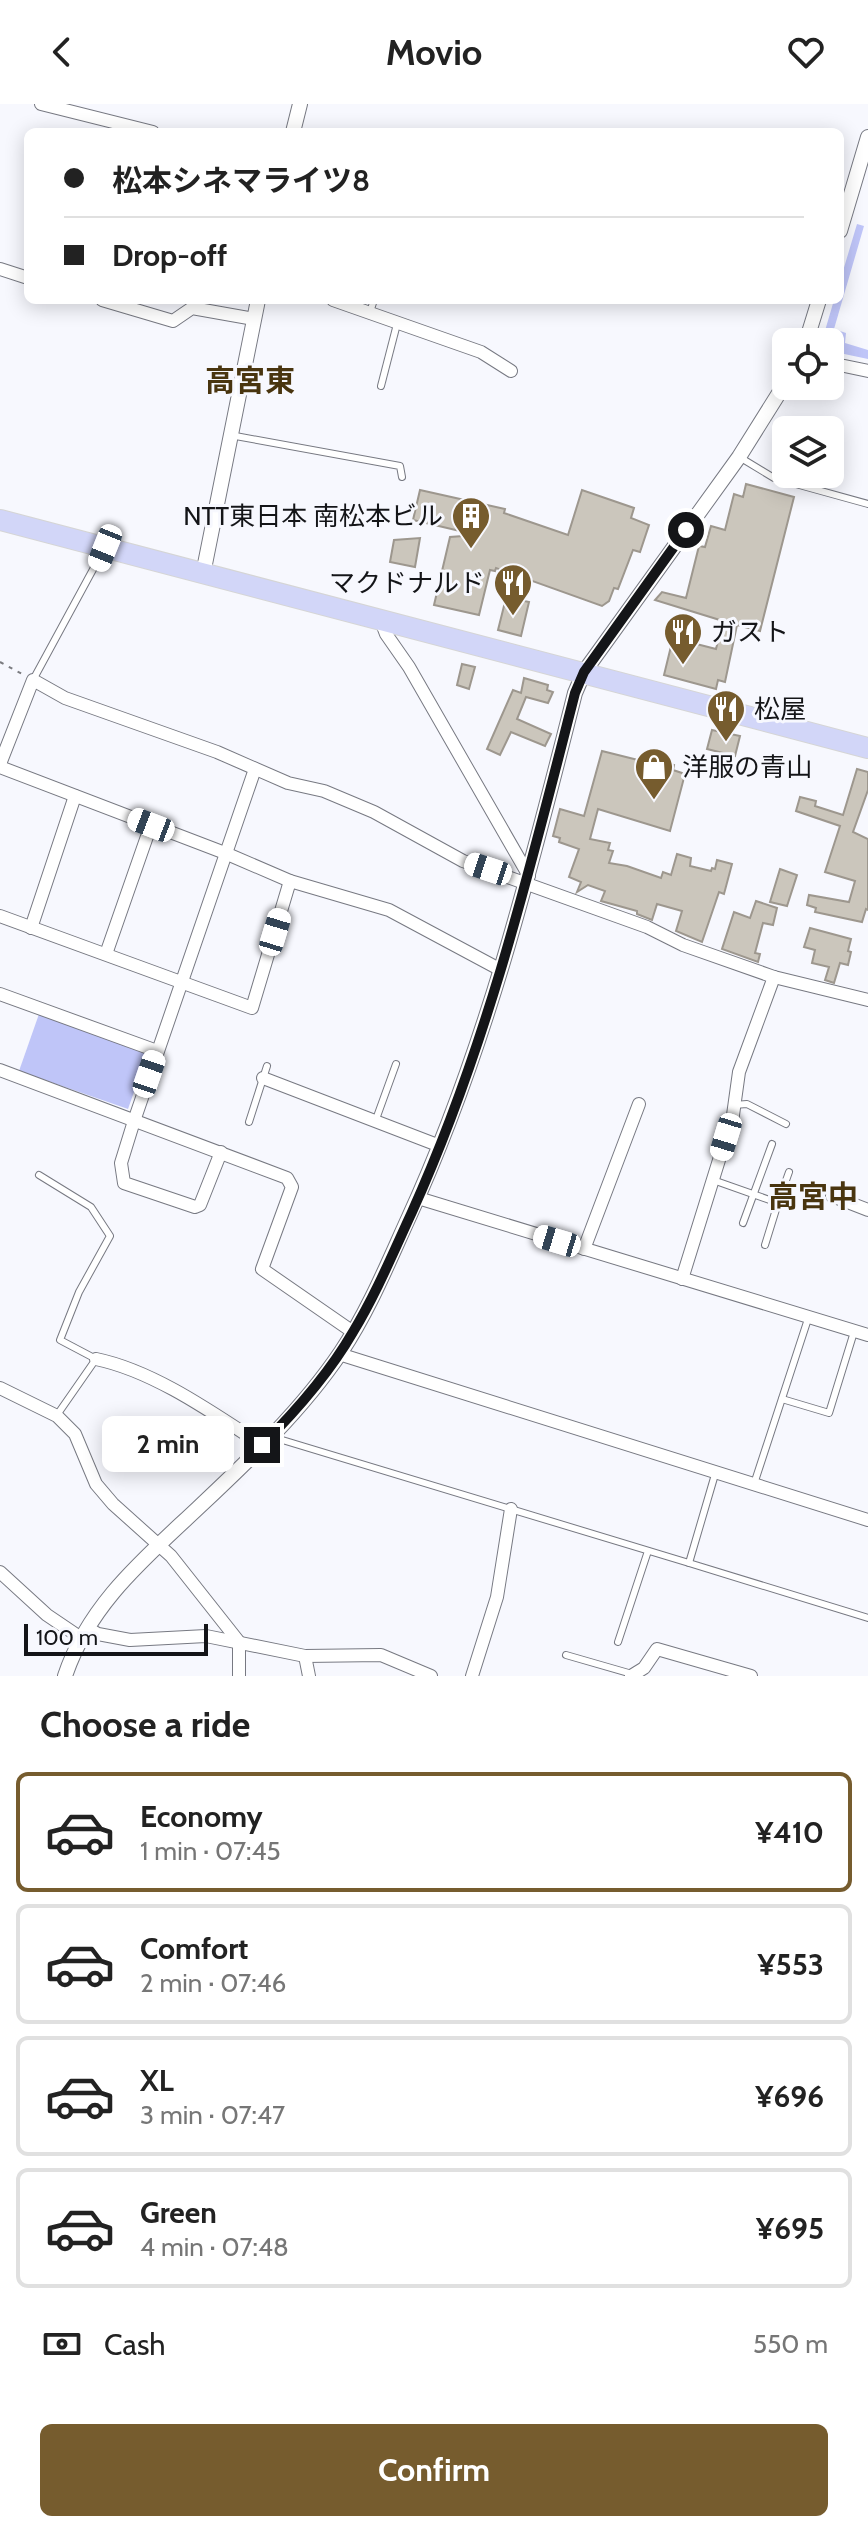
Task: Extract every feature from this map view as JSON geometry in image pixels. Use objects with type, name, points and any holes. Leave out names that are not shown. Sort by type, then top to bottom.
[{"type":"highway","points":[[0,520],[868,748]]},
{"type":"street","points":[[41,104],[137,128]]},
{"type":"street","points":[[294,128],[300,104]]},
{"type":"street","points":[[844,218],[868,137]]},
{"type":"street","points":[[0,269],[24,277]]},
{"type":"street","points":[[116,304],[173,321],[192,308],[254,319]]},
{"type":"street","points":[[203,574],[257,304]]},
{"type":"street","points":[[810,328],[818,304]]},
{"type":"street","points":[[372,306],[397,324],[481,352],[511,371]]},
{"type":"street","points":[[844,366],[868,371]]},
{"type":"street","points":[[65,1676],[98,1609],[119,1584],[262,1445],[339,1354],[353,1332],[418,1198],[464,1084],[528,879],[575,693],[584,672],[739,457],[775,400]]},
{"type":"street","points":[[381,621],[528,879]]},
{"type":"street","points":[[501,970],[389,910],[290,881],[0,765],[33,680],[65,698],[217,752],[288,783],[324,791],[374,812],[463,861],[528,879],[647,927],[683,945],[774,977],[867,995]]},
{"type":"street","points":[[221,1152],[200,1205],[195,1207],[124,1183],[121,1163],[134,1121],[255,769]]},
{"type":"street","points":[[31,928],[75,796]]},
{"type":"street","points":[[106,954],[151,825]]},
{"type":"street","points":[[0,916],[252,1008],[290,881]]},
{"type":"street","points":[[682,1279],[733,1115],[739,1072],[774,977]]},
{"type":"street","points":[[0,994],[157,1051]]},
{"type":"street","points":[[0,1070],[287,1178],[292,1187],[262,1269],[353,1332]]},
{"type":"street","points":[[265,1072],[375,1122],[440,1146]]},
{"type":"street","points":[[584,1249],[639,1104]]},
{"type":"street","points":[[832,1196],[868,1210]]},
{"type":"street","points":[[418,1198],[868,1335]]},
{"type":"street","points":[[339,1354],[868,1520]]},
{"type":"street","points":[[96,1359],[115,1363],[166,1387],[215,1413],[262,1445]]},
{"type":"street","points":[[0,1388],[57,1416],[75,1434],[96,1484],[113,1504],[171,1556],[239,1642],[239,1676]]},
{"type":"street","points":[[472,1676],[497,1597],[511,1509]]},
{"type":"street","points":[[0,1572],[47,1615],[84,1633],[130,1640],[206,1636],[305,1656],[381,1655],[431,1676]]},
{"type":"street","points":[[633,1676],[644,1668],[657,1649],[751,1676]]},
{"type":"street","points":[[305,1656],[309,1676]]},
{"type":"lane","points":[[381,386],[397,324]]},
{"type":"lane","points":[[230,435],[400,466],[402,477]]},
{"type":"lane","points":[[739,457],[774,478],[868,504]]},
{"type":"lane","points":[[33,680],[105,548]]},
{"type":"lane","points":[[375,1122],[396,1064]]},
{"type":"lane","points":[[249,1122],[265,1072]]},
{"type":"lane","points":[[734,1105],[747,1104],[786,1124]]},
{"type":"lane","points":[[743,1223],[772,1144]]},
{"type":"lane","points":[[765,1245],[789,1172]]},
{"type":"lane","points":[[39,1175],[91,1207],[110,1236],[79,1292],[60,1340],[96,1359],[57,1416]]},
{"type":"lane","points":[[713,1180],[778,1203]]},
{"type":"lane","points":[[754,1484],[808,1319]]},
{"type":"lane","points":[[782,1399],[829,1413],[854,1332]]},
{"type":"lane","points":[[279,1439],[623,1541],[868,1618]]},
{"type":"lane","points":[[689,1563],[716,1471]]},
{"type":"lane","points":[[618,1642],[648,1551]]},
{"type":"lane","points":[[566,1655],[633,1676]]},
{"type":"path","points":[[0,662],[33,680]]},
{"type":"shaded area","points":[[857,224],[864,226],[844,295],[844,268]]},
{"type":"shaded area","points":[[833,304],[841,304],[834,328],[826,328]]},
{"type":"shaded area","points":[[844,332],[845,343],[868,350],[868,359],[844,354]]},
{"type":"shaded area","points":[[39,1014],[148,1052],[128,1109],[19,1071]]},
{"type":"building","points":[[746,484],[794,497],[760,631],[737,625],[725,682],[718,680],[716,689],[664,675],[673,638],[716,649],[723,621],[655,600],[662,592],[686,598],[699,546],[705,547],[711,526],[725,530],[734,494],[743,497]]},
{"type":"building","points":[[420,490],[505,509],[504,513],[568,535],[582,490],[634,508],[631,518],[649,525],[640,552],[633,550],[618,589],[614,588],[609,601],[602,606],[496,568],[495,571],[490,570],[479,615],[434,605],[450,537],[477,535],[413,520]]},
{"type":"building","points":[[420,538],[415,567],[390,562],[394,540]]},
{"type":"building","points":[[510,598],[529,602],[521,636],[498,630],[505,602],[509,603]]},
{"type":"building","points":[[462,664],[475,667],[469,689],[457,685]]},
{"type":"building","points":[[524,678],[548,685],[547,690],[553,692],[548,703],[526,697],[517,719],[551,734],[545,746],[511,732],[500,755],[487,749],[513,690],[521,693]]},
{"type":"building","points":[[712,730],[740,736],[735,756],[707,749]]},
{"type":"building","points":[[602,751],[654,764],[655,760],[674,765],[673,770],[685,774],[670,831],[598,809],[590,839],[610,843],[608,850],[613,851],[609,863],[661,878],[663,872],[671,875],[677,854],[691,858],[690,866],[711,871],[715,869],[717,860],[732,864],[724,894],[719,892],[702,942],[676,931],[682,911],[657,904],[652,920],[637,914],[637,911],[601,901],[605,891],[588,885],[577,892],[581,882],[569,877],[579,849],[559,842],[560,838],[553,836],[560,809],[584,816]]},
{"type":"building","points":[[857,769],[868,772],[868,790],[853,832],[868,839],[868,910],[862,922],[815,912],[816,908],[807,905],[809,895],[849,902],[855,881],[825,872],[840,826],[796,811],[800,797],[816,801],[815,806],[843,815]]},
{"type":"building","points":[[780,869],[797,875],[787,906],[770,902]]},
{"type":"building","points":[[756,901],[777,908],[773,925],[763,923],[755,953],[760,954],[758,962],[722,949],[734,912],[750,918]]},
{"type":"building","points":[[810,928],[851,939],[848,965],[840,963],[834,983],[825,980],[829,967],[812,963],[815,950],[804,947]]},
{"type":"place","name":"NTT東日本 南松本ビル","points":[[471,550]]},
{"type":"place","name":"マクドナルド","points":[[513,617]]},
{"type":"place","name":"ガスト","points":[[683,666]]},
{"type":"place","name":"松屋","points":[[726,743]]},
{"type":"place","name":"洋服の青山","points":[[654,801]]},
{"type":"district","name":"高宮東","points":[[250,380]]},
{"type":"district","name":"高宮中","points":[[813,1196]]},
{"type":"route","points":[[262,1445],[339,1354],[376,1289],[418,1198],[464,1084],[529,876],[575,693],[584,672],[686,530]]}]
